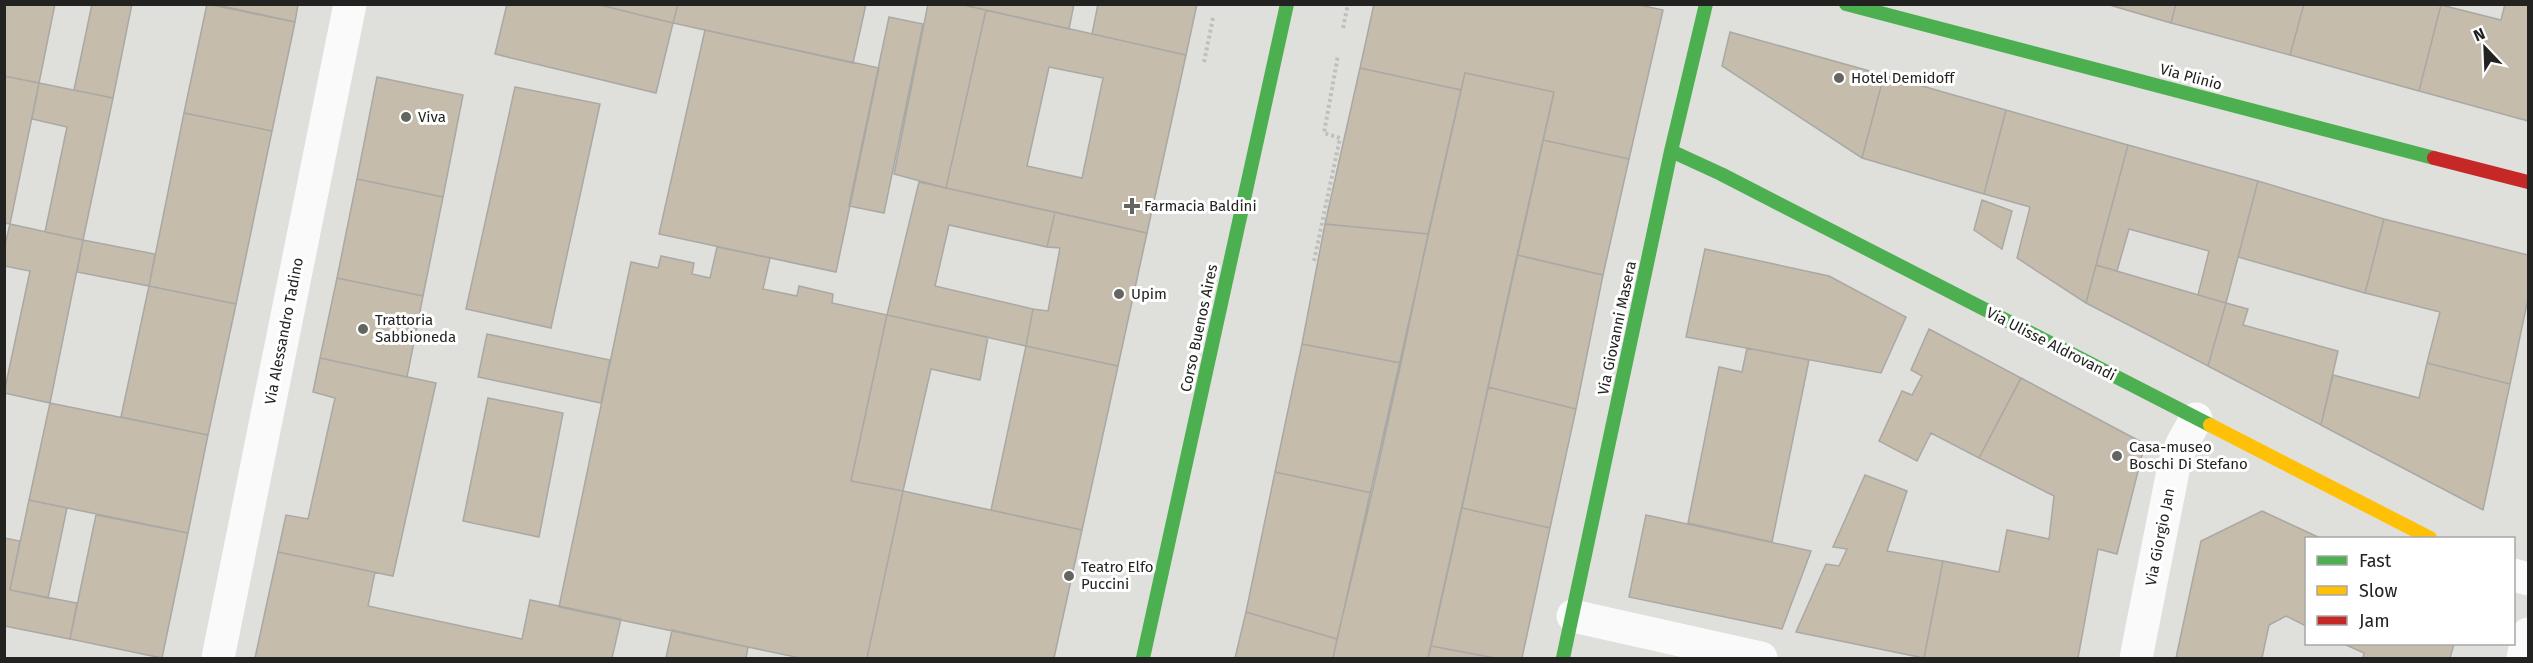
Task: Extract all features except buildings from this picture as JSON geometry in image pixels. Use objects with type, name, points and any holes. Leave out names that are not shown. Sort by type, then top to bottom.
[{"type":"street","name":"Via Alessandro Tadino","points":[[218,658],[350,4]]},
{"type":"street","name":"Corso Buenos Aires","points":[[1143,658],[1287,4]]},
{"type":"street","name":"Via Giovanni Masera","points":[[1563,658],[1671,151],[1706,4]]},
{"type":"street","name":"Via Plinio","points":[[1846,4],[2529,182]]},
{"type":"street","name":"Via Ulisse Aldrovandi","points":[[1671,151],[1732,179],[2428,537]]},
{"type":"street","name":"Via Giorgio Jan","points":[[2136,658],[2174,466],[2182,444],[2196,419]]},
{"type":"street","points":[[1573,616],[1761,658]]},
{"type":"street","points":[[2523,658],[2529,634]]},
{"type":"path","points":[[1343,28],[1348,4]]},
{"type":"path","points":[[1204,62],[1213,18]]},
{"type":"path","points":[[1314,261],[1340,138],[1324,133],[1338,55]]},
{"type":"traffic: fast","points":[[1143,658],[1287,4]]},
{"type":"traffic: fast","points":[[1563,658],[1671,151],[1706,4]]},
{"type":"traffic: fast","points":[[1846,4],[2434,158]]},
{"type":"traffic: fast","points":[[1671,151],[1721,174],[2210,425]]},
{"type":"traffic: slow","points":[[2210,425],[2428,537]]},
{"type":"traffic: jam","points":[[2434,158],[2528,182]]},
{"type":"place","name":"Hotel Demidoff","points":[[1839,78]]},
{"type":"place","name":"Viva","points":[[406,117]]},
{"type":"place","name":"Farmacia Baldini","points":[[1132,206]]},
{"type":"place","name":"Upim","points":[[1119,294]]},
{"type":"place","name":"Trattoria Sabbioneda","points":[[363,329]]},
{"type":"place","name":"Casa-museo Boschi Di Stefano","points":[[2117,456]]},
{"type":"place","name":"Teatro Elfo Puccini","points":[[1069,576]]}]
